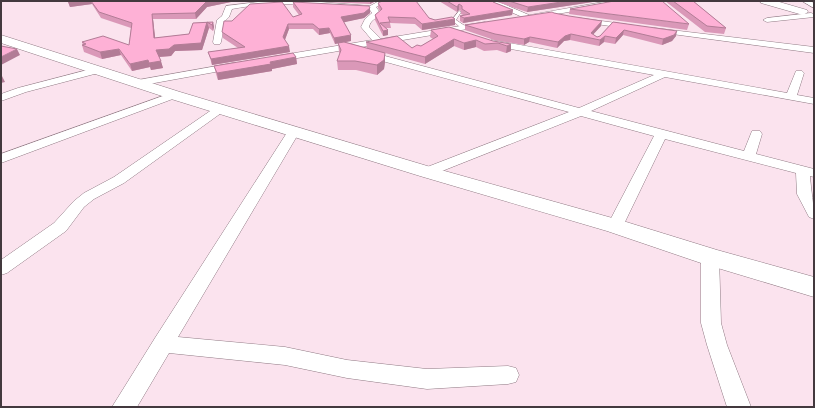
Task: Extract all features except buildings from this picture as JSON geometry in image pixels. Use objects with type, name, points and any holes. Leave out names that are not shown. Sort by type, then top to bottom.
[{"type":"street","points":[[217,42],[220,22],[225,17],[229,8],[280,2],[325,3],[372,8],[385,1]]},
{"type":"street","points":[[512,19],[617,1]]},
{"type":"street","points":[[765,1],[811,11]]},
{"type":"street","points":[[280,2],[293,14]]},
{"type":"street","points":[[496,4],[527,17]]},
{"type":"street","points":[[372,8],[377,14],[371,16],[366,21],[366,27],[378,40]]},
{"type":"street","points":[[767,20],[811,11]]},
{"type":"street","points":[[547,13],[571,19],[814,50]]},
{"type":"street","points":[[264,61],[378,40],[491,23]]},
{"type":"street","points":[[600,34],[609,24]]},
{"type":"street","points":[[687,24],[703,36]]},
{"type":"street","points":[[449,30],[471,37]]},
{"type":"street","points":[[1,39],[99,70],[174,96],[614,226],[814,288]]},
{"type":"street","points":[[486,41],[814,101]]},
{"type":"street","points":[[343,47],[661,134],[809,172],[804,194],[814,214]]},
{"type":"street","points":[[138,83],[241,65]]},
{"type":"street","points":[[3,97],[22,90],[99,70]]},
{"type":"street","points":[[791,97],[799,73]]},
{"type":"street","points":[[427,172],[580,112],[664,74]]},
{"type":"street","points":[[1,159],[174,96]]},
{"type":"street","points":[[1,269],[60,227],[79,204],[89,196],[119,180],[220,109]]},
{"type":"street","points":[[124,407],[294,131]]},
{"type":"street","points":[[614,226],[661,134]]},
{"type":"street","points":[[748,157],[756,134]]},
{"type":"street","points":[[710,257],[712,323],[717,345],[739,407]]},
{"type":"street","points":[[162,344],[285,356],[347,369],[427,379],[508,375]]},
{"type":"lane","points":[[459,12],[454,20],[463,27]]}]
